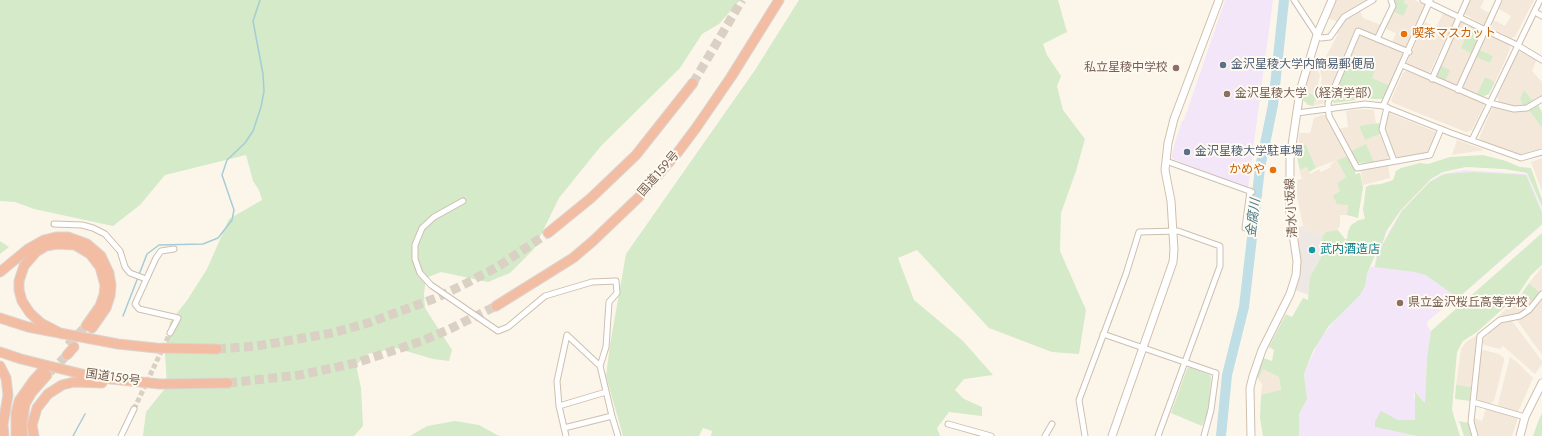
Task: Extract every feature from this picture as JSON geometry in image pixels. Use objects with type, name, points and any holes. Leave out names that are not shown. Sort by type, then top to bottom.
[{"type":"highway","name":"国道159号","points":[[496,306],[572,258],[593,241],[640,196],[678,152],[696,128],[731,77],[779,0]]},
{"type":"highway","points":[[548,233],[596,193],[636,155],[693,83]]},
{"type":"highway","points":[[0,272],[28,249],[44,240],[56,237],[68,237],[87,244],[101,256],[109,273],[111,285],[110,296],[106,308],[89,327],[104,295],[105,285],[100,267],[90,254],[74,246],[56,244],[46,246],[36,252],[24,266],[19,281],[19,290],[22,301],[30,313],[41,323],[62,334]]},
{"type":"highway","points":[[0,318],[28,327],[62,334],[156,348],[217,349]]},
{"type":"highway","name":"国道159号","points":[[0,352],[21,360],[86,375],[160,384],[228,383]]},
{"type":"highway","points":[[0,366],[6,378],[8,395],[4,436]]},
{"type":"highway","points":[[16,436],[16,414],[19,401],[32,381],[45,373],[26,404],[22,425],[23,436]]},
{"type":"highway","points":[[34,436],[32,425],[37,408],[48,394],[62,385],[74,382],[160,384]]},
{"type":"street","points":[[1112,436],[1173,262],[1171,201],[1166,178],[1168,143],[1174,119],[1219,0]]},
{"type":"street","points":[[1294,0],[1317,35],[1321,38],[1330,37],[1344,17],[1373,0]]},
{"type":"street","name":"清水小坂線","points":[[1250,436],[1250,388],[1253,376],[1262,350],[1290,294],[1296,275],[1297,261],[1290,212],[1290,159],[1300,91],[1317,35],[1332,0]]},
{"type":"street","points":[[1377,39],[1393,6],[1391,0]]},
{"type":"street","points":[[1423,0],[1430,1],[1460,16],[1517,45],[1542,60]]},
{"type":"street","points":[[1432,79],[1467,0]]},
{"type":"street","points":[[1458,90],[1499,0]]},
{"type":"street","points":[[1472,140],[1540,0]]},
{"type":"street","points":[[1394,161],[1382,129],[1385,106],[1430,1]]},
{"type":"street","points":[[1535,12],[1542,16]]},
{"type":"street","points":[[1408,52],[1358,31],[1328,103],[1328,116],[1357,168],[1430,155],[1441,129]]},
{"type":"street","points":[[1402,65],[1490,103],[1514,109],[1521,109],[1533,105],[1542,99]]},
{"type":"street","points":[[1297,113],[1365,104],[1385,106],[1441,129],[1521,158],[1542,152]]},
{"type":"street","points":[[1166,161],[1251,191],[1245,228]]},
{"type":"street","points":[[463,201],[434,217],[422,228],[415,245],[415,258],[417,266],[425,279],[498,331],[508,327],[545,296],[592,282],[616,281],[617,293],[609,302],[606,347],[600,366],[618,436]]},
{"type":"street","points":[[54,224],[93,228],[105,234],[120,251],[125,267],[135,275],[144,279]]},
{"type":"street","points":[[1085,436],[1078,400],[1126,274],[1139,232],[1173,230],[1220,246],[1220,266],[1158,436]]},
{"type":"street","points":[[170,333],[178,318],[139,309],[135,304],[144,279],[161,251],[174,249]]},
{"type":"street","points":[[1475,436],[1471,422],[1480,336],[1500,320],[1520,316],[1529,310],[1542,294]]},
{"type":"street","points":[[1103,334],[1216,373],[1211,410],[1204,436]]},
{"type":"street","points":[[566,436],[557,381],[567,335],[600,366]]},
{"type":"street","points":[[1520,436],[1525,418],[1542,383]]},
{"type":"street","points":[[560,406],[606,392]]},
{"type":"street","points":[[1473,402],[1525,418]]},
{"type":"street","points":[[121,436],[134,409]]},
{"type":"street","points":[[564,428],[612,416]]},
{"type":"street","points":[[948,424],[991,436]]},
{"type":"street","points":[[1045,436],[1052,424]]},
{"type":"shaded area","name":"金沢星稜大学（経済学部）","points":[[1225,0],[1273,0],[1248,188],[1173,159],[1172,156],[1182,121],[1184,120]]},
{"type":"shaded area","points":[[1335,0],[1368,0],[1357,5],[1343,15],[1338,22],[1327,18]]},
{"type":"shaded area","points":[[1405,0],[1414,0],[1426,5],[1407,49],[1392,43],[1396,33],[1386,29],[1392,11],[1403,16]]},
{"type":"shaded area","points":[[1469,0],[1484,0],[1480,8],[1491,14],[1486,24],[1484,25],[1463,13]]},
{"type":"shaded area","points":[[1503,0],[1534,0],[1515,37],[1511,38],[1492,28],[1494,20],[1505,26],[1511,16],[1499,9]]},
{"type":"shaded area","points":[[1359,10],[1363,18],[1381,25],[1377,34],[1373,35],[1357,28],[1325,103],[1313,106],[1322,79],[1320,72],[1325,58],[1338,34],[1336,32],[1347,19]]},
{"type":"shaded area","points":[[1443,13],[1453,17],[1454,21],[1430,72],[1426,74],[1406,65],[1425,22],[1436,27]]},
{"type":"shaded area","points":[[1461,22],[1481,31],[1482,34],[1458,84],[1455,85],[1445,81],[1439,65],[1458,23]]},
{"type":"shaded area","points":[[1362,35],[1402,53],[1404,56],[1391,86],[1372,78],[1377,65],[1352,54],[1359,36]]},
{"type":"shaded area","points":[[1489,35],[1509,45],[1510,49],[1495,82],[1485,77],[1477,94],[1465,89],[1463,86],[1476,57],[1490,63],[1493,56],[1480,50],[1486,36]]},
{"type":"shaded area","points":[[1523,50],[1537,59],[1532,71],[1542,82],[1542,96],[1534,102],[1524,90],[1520,99],[1523,106],[1518,107],[1505,105],[1499,102],[1497,97],[1518,53]]},
{"type":"shaded area","points":[[1315,60],[1321,63],[1318,71],[1320,75],[1316,95],[1304,90],[1310,70]]},
{"type":"shaded area","points":[[1406,71],[1483,101],[1484,105],[1472,130],[1466,132],[1393,103],[1391,100],[1403,73]]},
{"type":"shaded area","points":[[1495,106],[1512,112],[1529,110],[1542,128],[1542,148],[1535,152],[1521,155],[1482,141],[1479,138],[1492,108]]},
{"type":"shaded area","points":[[1362,109],[1374,110],[1376,124],[1359,126],[1365,140],[1380,134],[1389,156],[1387,159],[1374,162],[1366,144],[1351,151],[1338,129],[1348,127],[1346,111]]},
{"type":"shaded area","points":[[1389,113],[1436,132],[1429,152],[1426,154],[1395,158],[1384,127],[1386,115]]},
{"type":"shaded area","points":[[1325,115],[1348,156],[1316,168],[1306,145],[1303,145],[1301,151],[1298,151],[1299,133],[1310,133],[1314,118]]},
{"type":"shaded area","points":[[1457,140],[1482,149],[1484,150],[1452,155]]},
{"type":"shaded area","points":[[1542,158],[1542,192],[1531,162]]},
{"type":"shaded area","points":[[1337,160],[1346,177],[1337,183],[1348,205],[1347,215],[1340,215],[1340,226],[1336,231],[1326,232],[1323,235],[1304,231],[1297,196],[1297,180],[1302,179],[1299,170],[1307,167],[1310,174],[1319,169],[1321,172],[1331,167],[1330,165]]},
{"type":"shaded area","points":[[1388,164],[1390,178],[1363,185],[1360,168]]},
{"type":"shaded area","name":"県立金沢桜丘高等学校","points":[[1464,170],[1527,174],[1542,210],[1542,225],[1456,300],[1453,300],[1428,321],[1427,325],[1431,331],[1427,358],[1425,403],[1416,391],[1414,395],[1416,409],[1415,420],[1398,420],[1381,412],[1375,427],[1417,436],[1299,436],[1299,414],[1307,399],[1304,374],[1320,338],[1365,286],[1367,274],[1371,267],[1374,267],[1377,253],[1401,211],[1430,181],[1442,174]]},
{"type":"shaded area","points":[[1303,226],[1304,231],[1323,235],[1320,249],[1323,250],[1321,257],[1310,277],[1309,295],[1295,290],[1301,266],[1296,228]]},
{"type":"shaded area","points":[[1542,267],[1542,289],[1539,292],[1529,283]]},
{"type":"shaded area","points":[[1522,293],[1532,301],[1523,312],[1499,316]]},
{"type":"shaded area","points":[[1542,296],[1542,355],[1516,319],[1523,317]]},
{"type":"shaded area","points":[[1512,321],[1542,361],[1542,364],[1535,374],[1503,346],[1500,349],[1484,345],[1482,341],[1498,324]]},
{"type":"shaded area","points":[[1477,335],[1471,387],[1456,385],[1461,349],[1466,342]]},
{"type":"shaded area","points":[[1484,350],[1499,354],[1504,358],[1494,401],[1490,404],[1478,400],[1476,396],[1481,352]]},
{"type":"shaded area","points":[[1510,357],[1533,378],[1518,412],[1500,407],[1498,404]]},
{"type":"shaded area","points":[[1263,369],[1279,377],[1281,391],[1261,395],[1262,384],[1258,379]]},
{"type":"shaded area","points":[[1486,408],[1518,418],[1512,436],[1478,436],[1473,422],[1474,418],[1482,421]]},
{"type":"green space","points":[[0,0],[740,0],[719,24],[702,34],[680,68],[601,146],[559,198],[534,249],[510,273],[488,282],[441,272],[426,278],[424,294],[425,308],[452,350],[449,361],[433,359],[396,348],[367,354],[356,365],[361,388],[363,426],[354,436],[143,436],[146,412],[167,386],[165,353],[170,322],[188,299],[207,269],[229,219],[262,200],[259,190],[253,181],[246,155],[165,175],[140,205],[113,226],[34,209],[15,202],[0,201]]},
{"type":"green space","points":[[799,0],[1058,0],[1067,32],[1043,44],[1047,55],[1061,76],[1057,86],[1063,110],[1085,139],[1076,171],[1061,213],[1060,251],[1086,310],[1079,354],[1052,352],[989,328],[917,250],[898,258],[914,300],[963,341],[993,375],[964,379],[955,390],[964,399],[982,407],[982,416],[949,412],[937,428],[940,436],[711,436],[712,431],[703,428],[699,436],[623,436],[606,376],[626,254],[755,70]]},
{"type":"green space","points":[[1393,0],[1405,0],[1404,3],[1408,5],[1403,16],[1392,11]]},
{"type":"green space","points":[[1470,28],[1481,32],[1471,53],[1461,48]]},
{"type":"green space","points":[[1480,50],[1493,56],[1490,63],[1476,57]]},
{"type":"green space","points":[[1352,54],[1377,65],[1372,78],[1391,86],[1385,99],[1364,99],[1334,103],[1332,100]]},
{"type":"green space","points":[[1439,65],[1450,70],[1445,81],[1436,77],[1435,75]]},
{"type":"green space","points":[[1485,77],[1495,82],[1489,94],[1484,96],[1477,94]]},
{"type":"green space","points":[[1304,90],[1316,96],[1313,106],[1308,105],[1303,100]]},
{"type":"green space","points":[[1524,90],[1534,102],[1523,106],[1520,99]]},
{"type":"green space","points":[[1538,105],[1542,112],[1542,128],[1529,110]]},
{"type":"green space","points":[[1379,123],[1380,134],[1365,140],[1359,126]]},
{"type":"green space","points":[[1366,144],[1374,162],[1358,163],[1351,151]]},
{"type":"green space","points":[[1303,145],[1306,145],[1316,168],[1309,172],[1307,167],[1300,170],[1297,158],[1298,151],[1303,149]]},
{"type":"green space","points":[[1483,155],[1506,161],[1520,167],[1531,168],[1542,199],[1542,207],[1527,173],[1504,169],[1466,167],[1443,172],[1431,179],[1401,210],[1387,230],[1382,244],[1376,253],[1367,274],[1365,286],[1360,295],[1328,327],[1313,351],[1304,374],[1307,399],[1299,414],[1299,436],[1263,436],[1260,418],[1261,395],[1281,390],[1279,377],[1263,369],[1258,379],[1257,376],[1263,358],[1272,361],[1274,350],[1269,347],[1286,314],[1292,317],[1303,298],[1308,300],[1310,277],[1321,257],[1323,250],[1320,249],[1323,235],[1326,232],[1338,230],[1345,239],[1347,239],[1348,231],[1351,225],[1359,220],[1365,219],[1363,210],[1366,187],[1393,180],[1396,171],[1401,168],[1420,163],[1428,164],[1450,157]]},
{"type":"green space","points":[[1348,156],[1355,169],[1355,174],[1360,173],[1363,187],[1358,218],[1347,215],[1348,205],[1337,204],[1333,196],[1340,191],[1337,183],[1346,177],[1337,160]]},
{"type":"green space","points":[[1473,172],[1526,175],[1542,213],[1542,224],[1458,298],[1426,275],[1415,272],[1375,267],[1378,253],[1402,211],[1430,182],[1445,174]]},
{"type":"green space","points":[[1542,233],[1542,265],[1531,275],[1517,296],[1477,332],[1463,341],[1457,352],[1452,410],[1460,436],[1417,436],[1375,427],[1375,422],[1381,411],[1398,420],[1415,420],[1415,391],[1425,403],[1427,358],[1431,331]]},
{"type":"green space","points":[[0,241],[9,247],[0,254]]},
{"type":"green space","points":[[1529,283],[1539,292],[1532,301],[1522,293]]},
{"type":"green space","points":[[1189,367],[1210,375],[1211,378],[1208,412],[1202,426],[1171,413]]},
{"type":"green space","points":[[1456,385],[1471,387],[1470,401],[1455,399]]},
{"type":"green space","points":[[1542,413],[1542,436],[1533,436],[1538,422]]},
{"type":"green space","points":[[455,421],[479,425],[499,436],[410,436],[427,426]]},
{"type":"green space","points":[[1459,421],[1468,423],[1473,436],[1464,436]]},
{"type":"waterway","points":[[123,316],[147,254],[159,245],[203,244],[218,238],[232,220],[234,210],[222,175],[227,160],[245,143],[253,131],[261,107],[264,91],[263,74],[253,21],[260,0]]},
{"type":"waterway","name":"金腐川","points":[[1221,436],[1227,375],[1244,307],[1260,168],[1273,105],[1284,0]]},
{"type":"waterway","points":[[73,436],[85,414]]},
{"type":"tunnel","points":[[693,83],[742,0]]},
{"type":"tunnel","points":[[217,349],[257,346],[332,333],[368,323],[436,298],[467,283],[499,266],[548,233]]},
{"type":"tunnel","points":[[228,383],[300,375],[356,363],[422,341],[496,306]]},
{"type":"tunnel","points":[[68,345],[86,326]]},
{"type":"tunnel","points":[[134,409],[170,333]]},
{"type":"tunnel","points":[[50,372],[67,355]]},
{"type":"place","name":"喫茶マスカット","points":[[1404,34]]},
{"type":"place","name":"金沢星稜大学内簡易郵便局","points":[[1223,65]]},
{"type":"place","name":"私立星稜中学校","points":[[1176,68]]},
{"type":"place","name":"金沢星稜大学（経済学部）","points":[[1227,94]]},
{"type":"place","name":"金沢星稜大学駐車場","points":[[1187,152]]},
{"type":"place","name":"かめや","points":[[1273,170]]},
{"type":"place","name":"武内酒造店","points":[[1312,250]]},
{"type":"place","name":"県立金沢桜丘高等学校","points":[[1400,303]]}]
